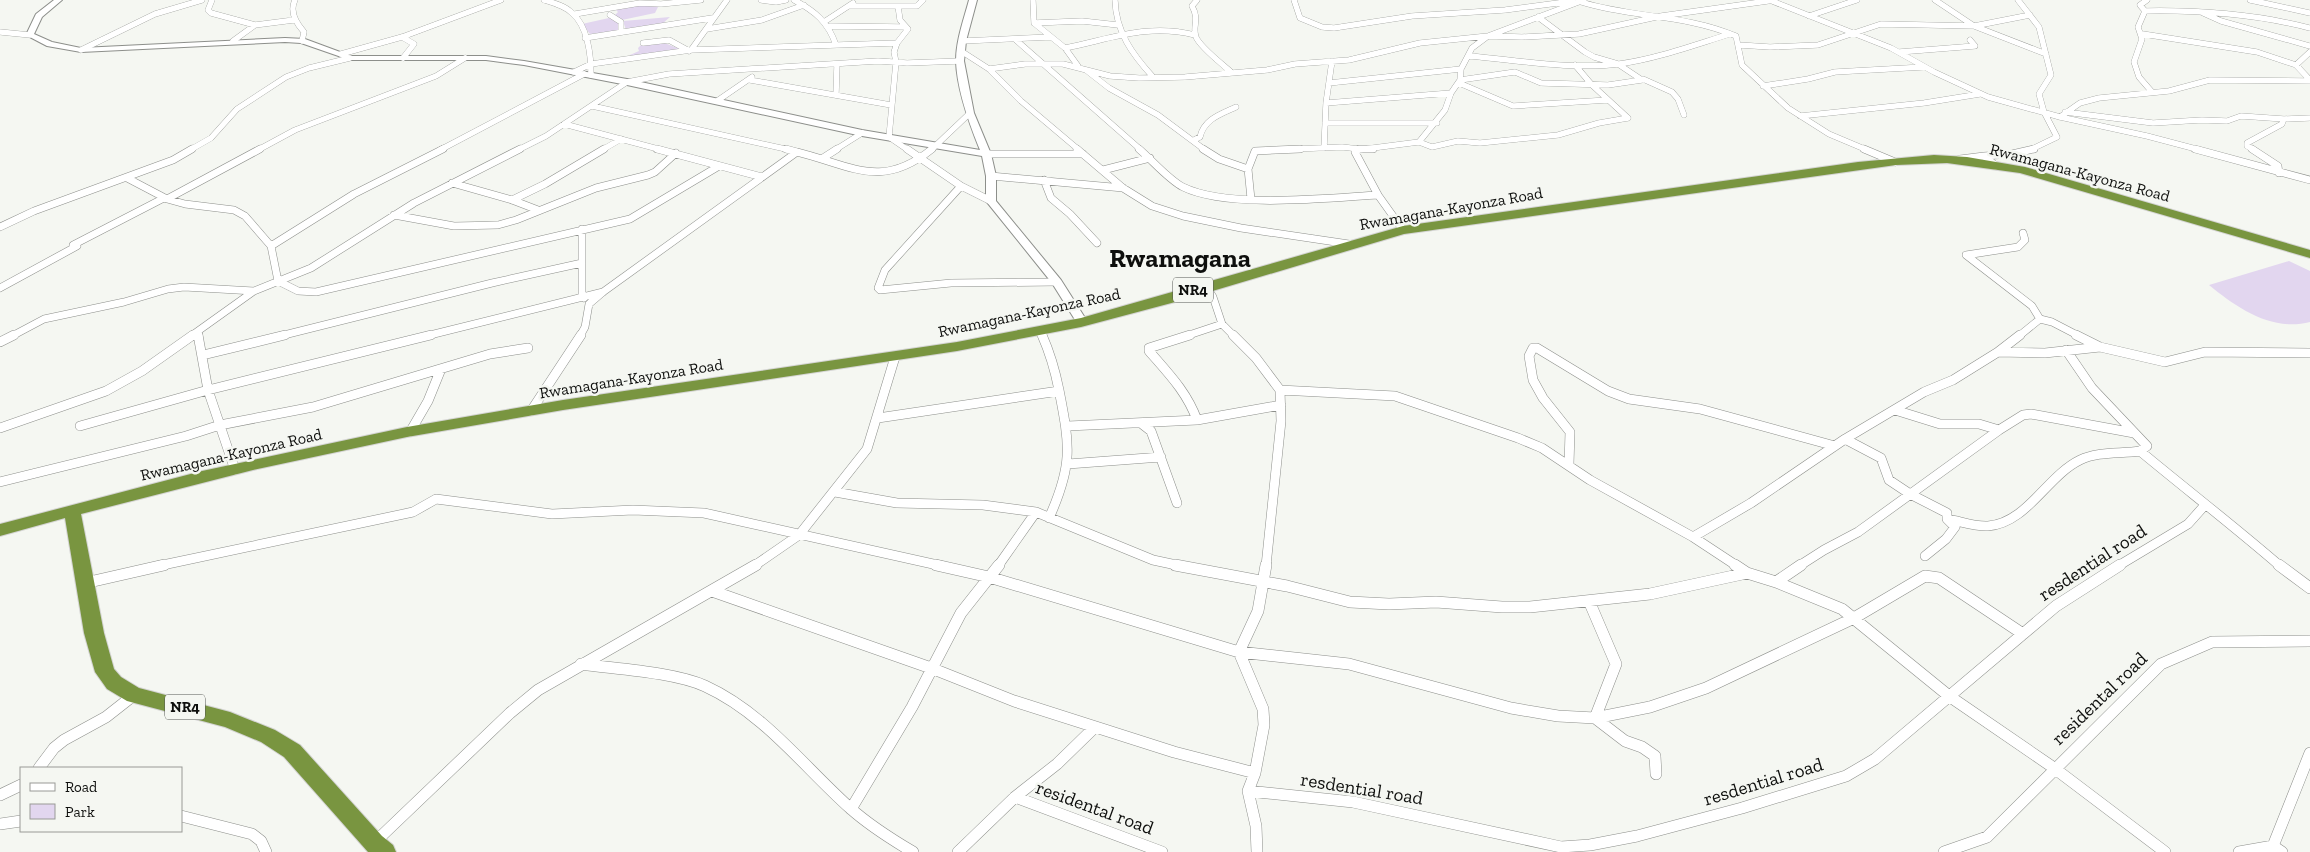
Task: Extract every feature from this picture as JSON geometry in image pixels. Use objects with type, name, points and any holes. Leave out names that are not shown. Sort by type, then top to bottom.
[{"type":"highway","name":"Rwamagana-Kayonza Road","points":[[72,510],[235,470],[410,432],[531,411],[895,358],[1040,331],[1403,230],[1894,162],[1928,159],[1958,160],[2021,170],[2310,254]]},
{"type":"highway","name":"NR4","points":[[0,530],[72,510],[94,633],[105,672],[114,683],[134,695],[179,705],[230,720],[268,736],[292,751],[379,848]]},
{"type":"street","points":[[30,35],[39,16],[58,0]]},
{"type":"street","points":[[82,50],[150,16],[202,0]]},
{"type":"street","points":[[212,0],[208,10],[211,13],[255,25],[294,20]]},
{"type":"street","points":[[285,0],[294,1],[294,20],[304,32],[302,42]]},
{"type":"street","points":[[340,54],[402,37],[501,0]]},
{"type":"street","points":[[547,0],[574,14],[640,3],[661,4],[701,0]]},
{"type":"street","points":[[690,51],[707,29],[712,18],[727,0]]},
{"type":"street","points":[[761,0],[776,2],[786,0]]},
{"type":"street","points":[[794,0],[804,5],[827,24],[836,45]]},
{"type":"street","points":[[827,24],[857,0]]},
{"type":"street","points":[[849,6],[916,6],[923,0]]},
{"type":"street","points":[[974,0],[961,51],[970,113],[986,154],[991,176],[991,200]]},
{"type":"street","points":[[1034,0],[1034,23]]},
{"type":"street","points":[[1115,0],[1119,34],[1139,62],[1153,77]]},
{"type":"street","points":[[1197,0],[1192,6],[1197,15],[1195,35],[1203,47],[1230,71]]},
{"type":"street","points":[[1294,0],[1300,18],[1328,28],[1412,16],[1486,12],[1583,1],[1606,10],[1662,16],[1730,34],[1738,39],[1742,65],[1763,86],[1800,116],[1839,139],[1894,162]]},
{"type":"street","points":[[989,69],[1043,63],[1080,67],[1110,76],[1199,76],[1230,71],[1267,70],[1359,58],[1420,43],[1488,36],[1522,37],[1595,31],[1662,16],[1773,0],[1899,52],[1924,67],[1980,94],[2044,112],[2152,123],[2202,120],[2227,121],[2241,116],[2284,119],[2310,118]]},
{"type":"street","points":[[1808,16],[1857,0]]},
{"type":"street","points":[[1936,0],[1974,26],[2046,54]]},
{"type":"street","points":[[1958,160],[2028,150],[2053,141],[2057,137],[2044,112],[2039,94],[2051,75],[2039,27],[2018,0]]},
{"type":"street","points":[[2145,11],[2140,5],[2148,0]]},
{"type":"street","points":[[2250,0],[2310,13]]},
{"type":"street","points":[[1419,142],[1438,123],[1446,110],[1451,94],[1460,81],[1461,69],[1472,48],[1488,36],[1583,1]]},
{"type":"street","points":[[1558,11],[1561,2]]},
{"type":"street","points":[[707,29],[762,20],[804,5]]},
{"type":"street","points":[[889,137],[890,105],[896,62],[894,52],[897,43],[907,32],[899,18],[898,6]]},
{"type":"street","points":[[2145,11],[2247,13],[2310,28]]},
{"type":"street","points":[[2145,11],[2138,27],[2142,34],[2142,43],[2134,56],[2134,61],[2137,73],[2152,92]]},
{"type":"street","points":[[2198,11],[2221,21],[2310,46]]},
{"type":"street","points":[[271,246],[354,194],[587,75],[591,64],[585,38],[574,14]]},
{"type":"street","points":[[610,15],[621,22],[621,32]]},
{"type":"street","points":[[1739,45],[1770,47],[1818,45],[1887,24],[1974,26],[2030,15]]},
{"type":"street","points":[[1538,17],[1594,57],[1618,64],[1643,79],[1660,84],[1678,98],[1680,111],[1684,115]]},
{"type":"street","points":[[585,38],[712,18]]},
{"type":"street","points":[[1034,23],[1082,21],[1118,25]]},
{"type":"street","points":[[1034,23],[1065,48],[1080,67],[1109,89],[1150,110],[1194,140],[1203,150],[1223,161],[1248,169]]},
{"type":"street","points":[[827,24],[904,26]]},
{"type":"street","points":[[233,42],[255,25]]},
{"type":"street","points":[[1065,48],[1098,42],[1119,34],[1166,29],[1195,35]]},
{"type":"street","points":[[0,32],[30,35],[50,44],[82,50],[135,49],[266,40],[302,42],[350,58]]},
{"type":"street","points":[[1469,56],[1575,66],[1618,64],[1662,54],[1730,34]]},
{"type":"street","points":[[2142,34],[2244,49],[2296,65],[2310,80]]},
{"type":"street","points":[[402,37],[414,44],[403,58]]},
{"type":"street","points":[[0,428],[106,391],[142,371],[254,292],[310,268],[394,215],[452,183],[514,153],[564,124],[627,82],[669,74],[896,62],[1016,40],[1051,37]]},
{"type":"street","points":[[643,43],[669,40],[690,51]]},
{"type":"street","points":[[1016,40],[1189,192],[1220,198],[1251,199],[1378,195]]},
{"type":"street","points":[[1899,52],[1975,46],[1970,40]]},
{"type":"street","points":[[574,72],[591,64],[690,51],[897,43]]},
{"type":"street","points":[[961,51],[989,69],[1021,101],[1123,188],[1152,206],[1183,216],[1242,228],[1349,244]]},
{"type":"street","points":[[2296,65],[2310,52]]},
{"type":"street","points":[[0,227],[34,211],[173,160],[211,138],[237,109],[286,77],[309,68],[350,58],[465,58],[524,63],[627,82],[862,133],[986,154],[1083,154]]},
{"type":"street","points":[[0,288],[77,246],[73,245],[164,198],[167,199],[295,130],[436,76],[465,58]]},
{"type":"street","points":[[1324,148],[1326,103],[1332,61]]},
{"type":"street","points":[[836,95],[837,64]]},
{"type":"street","points":[[1251,199],[1248,169],[1255,151],[1259,149],[1293,151],[1324,148],[1373,149],[1419,142],[1432,147],[1458,141],[1480,143],[1558,135],[1599,123],[1628,118],[1592,85],[1575,66]]},
{"type":"street","points":[[1763,86],[1808,79],[1835,72],[1924,67]]},
{"type":"street","points":[[717,101],[750,80],[758,69]]},
{"type":"street","points":[[1329,83],[1461,69]]},
{"type":"street","points":[[1460,81],[1515,72],[1525,75],[1536,83],[1619,84],[1643,79]]},
{"type":"street","points":[[2063,114],[2080,103],[2180,89],[2196,82],[2224,79],[2310,80]]},
{"type":"street","points":[[750,80],[890,105]]},
{"type":"street","points":[[1460,81],[1513,106],[1608,100]]},
{"type":"street","points":[[1326,103],[1451,94]]},
{"type":"street","points":[[1800,116],[1924,104],[1980,94]]},
{"type":"street","points":[[592,106],[756,141],[885,174],[892,173],[939,145],[970,113]]},
{"type":"street","points":[[1194,140],[1200,137],[1201,128],[1209,120],[1236,108]]},
{"type":"street","points":[[2063,114],[2310,180]]},
{"type":"street","points":[[2280,173],[2278,166],[2247,146],[2247,143],[2282,124],[2284,119]]},
{"type":"street","points":[[1325,122],[1438,123]]},
{"type":"street","points":[[564,124],[762,177]]},
{"type":"street","points":[[823,158],[862,133]]},
{"type":"street","points":[[889,137],[961,186],[991,200],[1057,282],[1081,321]]},
{"type":"street","points":[[512,200],[545,184],[621,139]]},
{"type":"street","points":[[1358,149],[1355,152],[1378,195],[1403,230]]},
{"type":"street","points":[[531,411],[573,349],[585,327],[589,304],[797,152]]},
{"type":"street","points":[[394,215],[454,226],[477,227],[516,220],[596,188],[648,175],[655,172],[676,154]]},
{"type":"street","points":[[1984,156],[1996,166]]},
{"type":"street","points":[[1103,170],[1150,158]]},
{"type":"street","points":[[278,281],[298,291],[316,292],[639,215],[719,166]]},
{"type":"street","points":[[991,176],[1123,188]]},
{"type":"street","points":[[127,178],[167,199],[185,204],[234,210],[245,216],[271,246],[278,281]]},
{"type":"street","points":[[1044,180],[1051,198],[1070,214],[1096,243]]},
{"type":"street","points":[[452,183],[512,200],[538,210]]},
{"type":"street","points":[[961,186],[885,270],[878,288],[880,290],[951,283],[1057,282]]},
{"type":"street","points":[[582,229],[582,295],[589,304]]},
{"type":"street","points":[[2023,233],[2025,240],[2018,247],[1966,255],[2032,306],[2040,319],[2052,322],[2100,346],[2165,362],[2205,352],[2310,353]]},
{"type":"street","points":[[203,355],[492,283],[582,263]]},
{"type":"street","points":[[1206,286],[1222,324],[1256,358],[1280,390],[1281,421],[1276,485],[1264,582],[1258,611],[1239,652],[1263,709],[1264,725],[1255,773],[1248,791],[1256,826],[1257,852]]},
{"type":"street","points":[[0,342],[44,319],[124,302],[168,289],[184,287],[254,292]]},
{"type":"street","points":[[80,426],[208,390],[459,329],[582,295],[603,292]]},
{"type":"street","points":[[1693,537],[1751,503],[1846,439],[1924,392],[1953,380],[1998,352],[2040,319]]},
{"type":"street","points":[[1197,420],[1191,403],[1184,392],[1151,355],[1149,348],[1222,324]]},
{"type":"street","points":[[1040,331],[1055,367],[1068,426],[1068,464],[1062,492],[1049,518]]},
{"type":"street","points":[[198,333],[208,390],[235,470]]},
{"type":"street","points":[[1998,352],[2045,353],[2100,346]]},
{"type":"street","points":[[0,482],[220,426],[313,407],[505,350],[528,348]]},
{"type":"street","points":[[1569,464],[1566,451],[1570,440],[1570,432],[1532,382],[1529,368],[1530,352],[1534,348],[1537,348],[1608,391],[1629,399],[1700,409],[1835,446]]},
{"type":"street","points":[[1947,519],[1988,526],[2005,523],[2035,499],[2060,473],[2082,459],[2140,451],[2146,446],[2092,388],[2066,350]]},
{"type":"street","points":[[379,848],[510,713],[538,690],[766,559],[799,535],[835,492],[867,449],[895,358]]},
{"type":"street","points":[[410,432],[428,401],[441,369]]},
{"type":"street","points":[[1280,390],[1395,396],[1542,448],[1607,489],[1693,537],[1747,573],[1776,582],[1842,609],[1949,696],[2054,768],[2165,852]]},
{"type":"street","points":[[878,418],[1059,391]]},
{"type":"street","points":[[1068,426],[1197,420],[1281,405]]},
{"type":"street","points":[[1896,410],[1940,424],[1978,424],[1998,430]]},
{"type":"street","points":[[1776,582],[1824,550],[1858,532],[1975,449],[1998,430],[2023,415],[2031,414],[2134,432]]},
{"type":"street","points":[[1151,431],[1160,422]]},
{"type":"street","points":[[1142,424],[1151,431],[1177,504]]},
{"type":"street","points":[[1846,439],[1881,458],[1887,477],[1910,494],[1947,513],[1947,519],[1955,527],[1946,539],[1925,556]]},
{"type":"street","points":[[2140,451],[2205,505],[2228,521],[2281,567],[2310,588]]},
{"type":"street","points":[[1068,464],[1161,457]]},
{"type":"street","points":[[835,492],[896,503],[983,505],[1036,512],[1142,557],[1350,602],[1389,604],[1436,602],[1502,607],[1589,601],[1650,594],[1747,573]]},
{"type":"street","points":[[85,583],[293,536],[413,512],[436,499],[552,514],[633,510],[704,513],[989,577],[1239,652],[1349,664],[1511,708],[1558,716],[1595,718],[1650,707],[1706,688],[1854,618],[1925,576],[1938,578],[2022,634]]},
{"type":"street","name":"resdential road","points":[[1248,791],[1353,802],[1561,847],[1590,845],[1637,836],[1742,808],[1846,776],[1875,759],[2056,606],[2150,545],[2188,524],[2205,505]]},
{"type":"street","points":[[851,809],[912,707],[961,613],[1009,552],[1036,512]]},
{"type":"street","points":[[712,591],[931,668],[1014,701],[1174,752],[1255,773]]},
{"type":"street","points":[[1589,601],[1616,664],[1595,718]]},
{"type":"street","name":"residental road","points":[[1944,852],[1987,837],[2149,674],[2168,660],[2202,644],[2212,642],[2310,641]]},
{"type":"street","points":[[581,664],[666,676],[704,686],[756,716],[851,809],[877,830],[912,852]]},
{"type":"street","points":[[40,767],[54,748],[64,740],[106,717],[134,695]]},
{"type":"street","points":[[1595,718],[1625,741],[1642,746],[1655,756],[1656,774]]},
{"type":"street","points":[[958,852],[1015,798],[1057,764],[1095,727]]},
{"type":"street","points":[[2239,852],[2277,849],[2298,778],[2310,753]]},
{"type":"street","points":[[0,795],[20,785]]},
{"type":"street","name":"residental road","points":[[1015,798],[1162,852]]},
{"type":"street","points":[[182,816],[236,830],[258,838],[265,846],[266,852]]},
{"type":"street","points":[[0,824],[20,820]]},
{"type":"green space","points":[[641,4],[659,5],[655,13],[622,20],[615,15],[618,12],[614,8]]},
{"type":"green space","points":[[670,17],[662,24],[626,30],[623,21]]},
{"type":"green space","points":[[609,18],[619,23],[618,31],[590,34],[582,24]]},
{"type":"green space","points":[[662,42],[680,49],[630,57],[630,55],[639,51],[638,48],[641,45]]},
{"type":"green space","points":[[2289,261],[2310,271],[2310,322],[2282,324],[2269,321],[2231,302],[2209,285]]},
{"type":"district","name":"Rwamagana","points":[[1180,258]]}]
